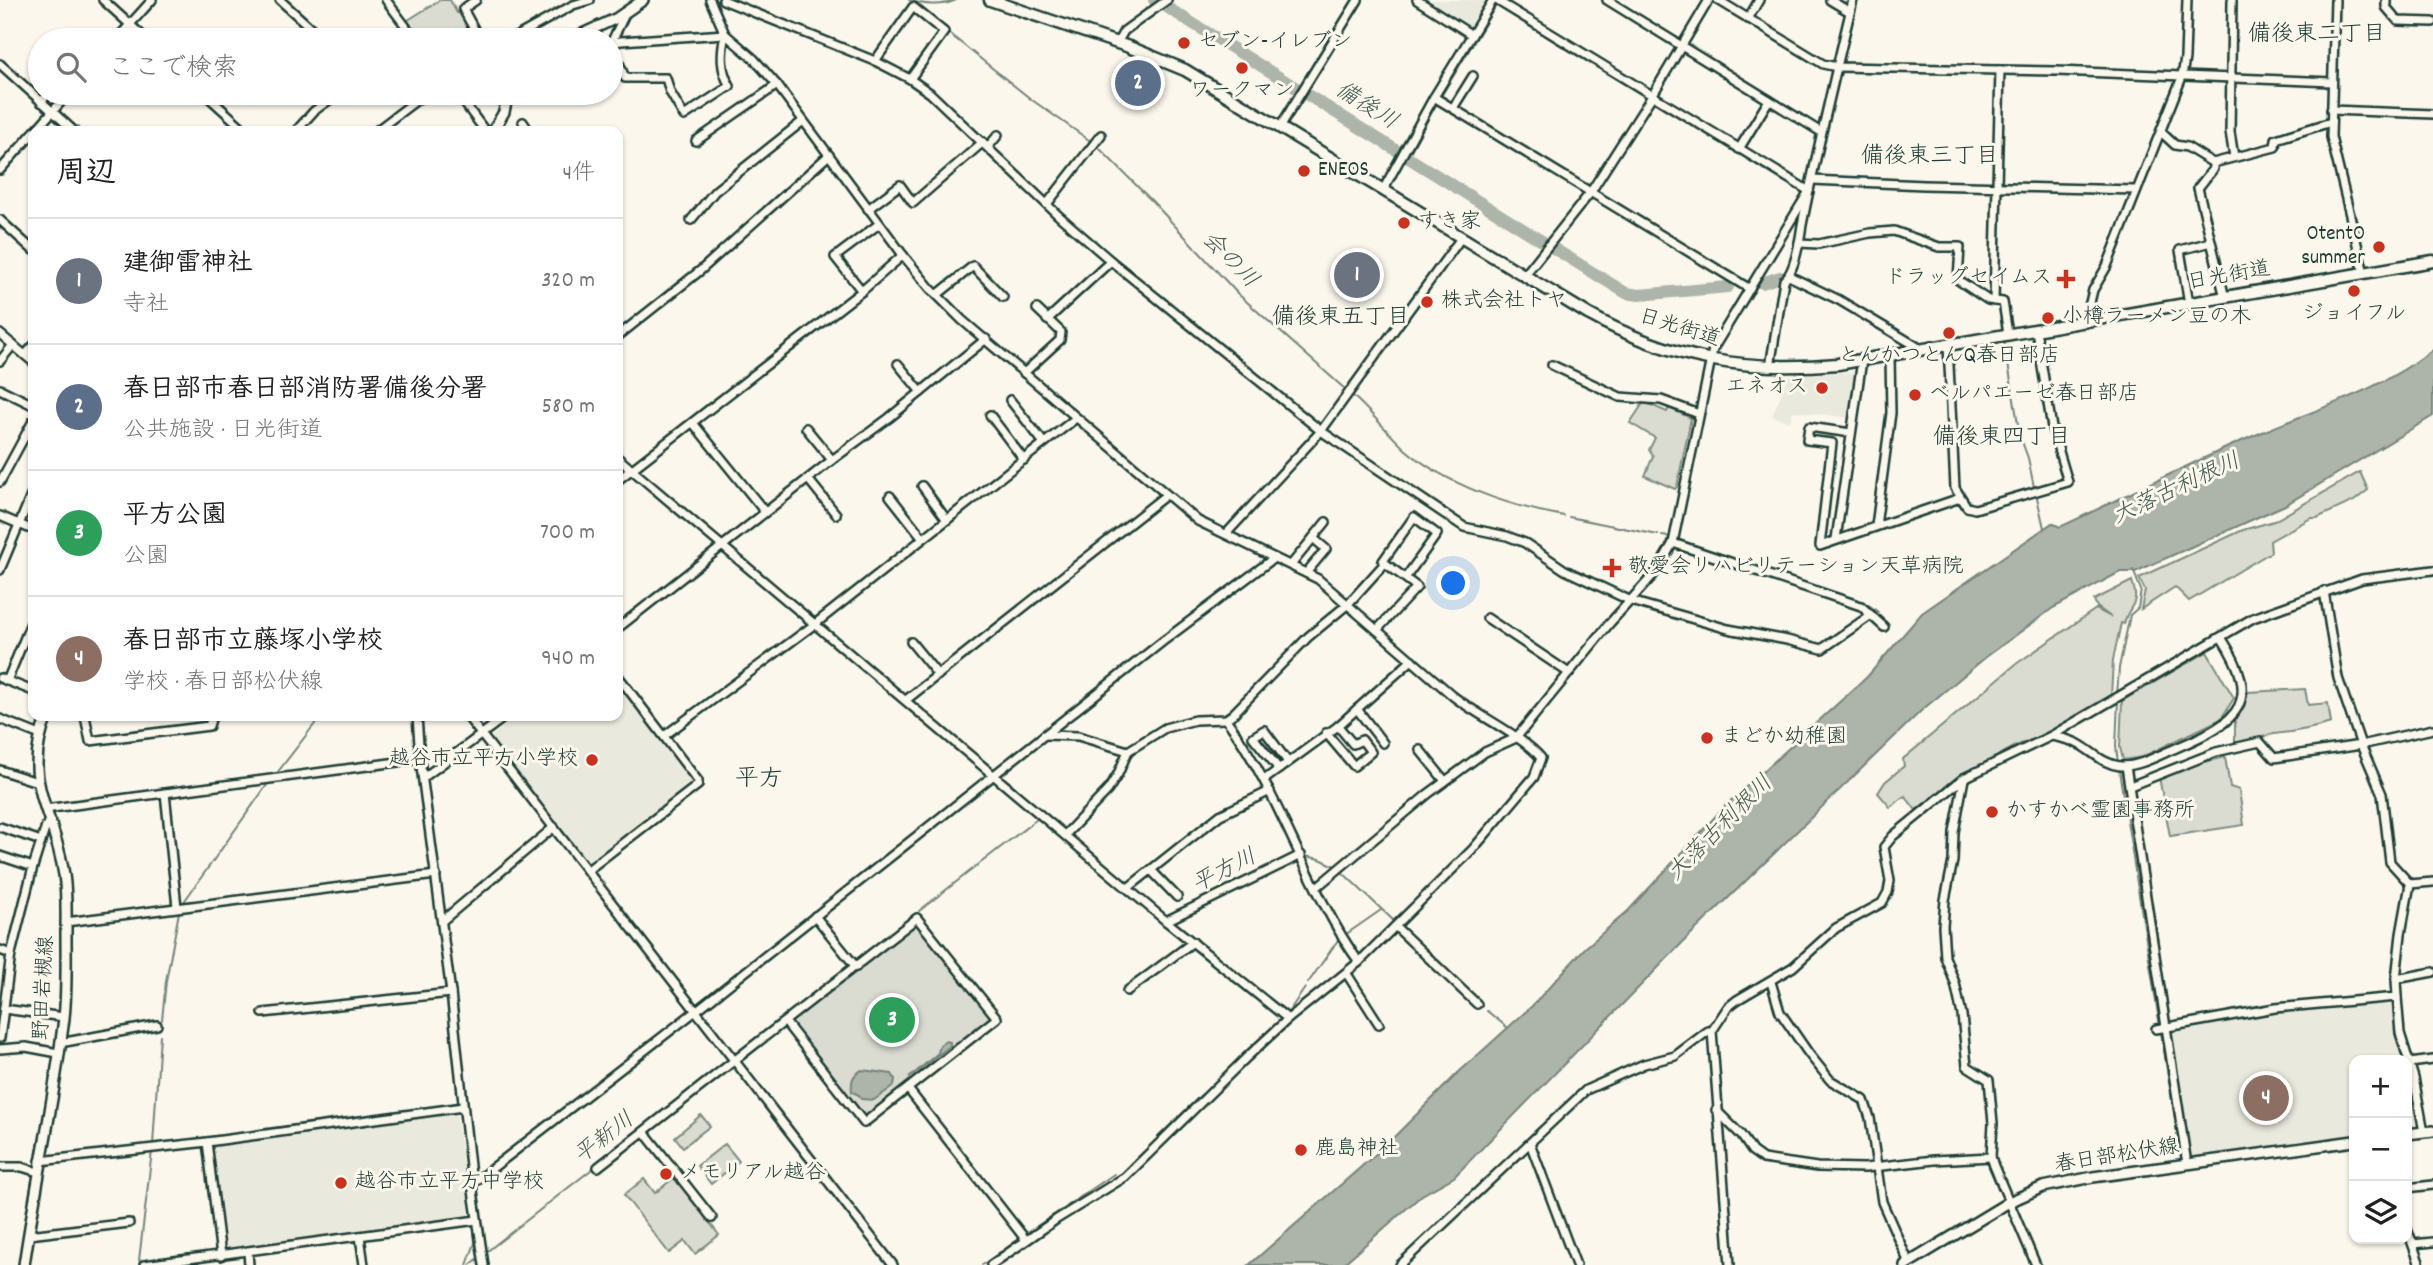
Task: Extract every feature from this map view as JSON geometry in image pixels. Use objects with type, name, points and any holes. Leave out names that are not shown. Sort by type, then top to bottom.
[{"type":"highway","name":"日光街道","points":[[990,0],[1161,59],[1202,79],[1607,324],[1663,347],[1709,361],[1797,368],[1862,360],[2433,261]]},
{"type":"main road","points":[[593,28],[643,0]]},
{"type":"main road","points":[[496,126],[505,105]]},
{"type":"main road","name":"野田岩槻線","points":[[24,1265],[64,1017],[64,877],[37,782],[36,750],[45,721]]},
{"type":"main road","name":"春日部松伏線","points":[[1907,1264],[1921,1261],[2009,1202],[2058,1182],[2349,1143]]},
{"type":"street","points":[[103,0],[133,28]]},
{"type":"street","points":[[127,28],[152,0]]},
{"type":"street","points":[[281,0],[311,28]]},
{"type":"street","points":[[386,0],[406,28]]},
{"type":"street","points":[[473,28],[463,9],[476,0]]},
{"type":"street","points":[[532,28],[573,5],[590,0]]},
{"type":"street","points":[[710,0],[725,34],[754,59],[777,85],[879,224],[937,295],[1198,521],[1318,579],[1474,713],[1516,738],[1541,758],[1534,777],[1473,849],[1347,974],[1288,1019],[1125,1177],[991,1265]]},
{"type":"street","points":[[723,0],[875,61],[930,93],[1111,261],[1321,431],[1464,527],[1507,536],[1525,543],[1565,570],[1631,601],[1721,628],[1822,649],[1871,615]]},
{"type":"street","points":[[1117,43],[1124,31],[1167,0]]},
{"type":"street","points":[[1280,127],[1358,0]]},
{"type":"street","points":[[1417,0],[1472,35]]},
{"type":"street","points":[[1382,190],[1434,97],[1494,0],[1809,191]]},
{"type":"street","points":[[1607,0],[1821,132]]},
{"type":"street","points":[[1524,276],[1590,193],[1709,0]]},
{"type":"street","points":[[1718,0],[1823,64],[1837,67],[2332,82]]},
{"type":"street","points":[[1748,19],[1759,0]]},
{"type":"street","points":[[1830,0],[1850,12]]},
{"type":"street","points":[[1770,367],[1784,280],[1789,276],[1799,243],[1821,132],[1853,0]]},
{"type":"street","points":[[2085,323],[2093,290],[2107,266],[2182,77],[2187,0]]},
{"type":"street","points":[[2232,0],[2230,132],[2234,158]]},
{"type":"street","points":[[2335,0],[2331,137],[2364,274]]},
{"type":"street","points":[[2386,0],[2386,7],[2398,22],[2433,22]]},
{"type":"street","points":[[875,61],[913,7],[944,32],[910,79]]},
{"type":"street","points":[[618,28],[626,12]]},
{"type":"street","points":[[623,42],[725,34]]},
{"type":"street","points":[[623,73],[625,78],[666,78],[670,92],[684,117],[730,86],[723,74],[722,48],[725,34]]},
{"type":"street","points":[[0,64],[28,90]]},
{"type":"street","points":[[1994,301],[2000,70]]},
{"type":"street","points":[[1453,108],[1473,76]]},
{"type":"street","points":[[696,141],[777,85]]},
{"type":"street","points":[[1434,97],[1749,289]]},
{"type":"street","points":[[1739,149],[1769,100]]},
{"type":"street","points":[[44,105],[68,126]]},
{"type":"street","points":[[39,126],[58,105]]},
{"type":"street","points":[[217,105],[240,126]]},
{"type":"street","points":[[300,126],[323,105]]},
{"type":"street","points":[[383,126],[410,105]]},
{"type":"street","points":[[466,105],[481,126]]},
{"type":"street","points":[[2331,110],[2433,114]]},
{"type":"street","points":[[691,220],[715,191],[803,121]]},
{"type":"street","points":[[523,122],[526,126]]},
{"type":"street","points":[[2161,134],[2175,145],[2187,147],[2213,163],[2275,148],[2276,139],[2331,122]]},
{"type":"street","points":[[868,209],[900,185],[913,203],[998,135]]},
{"type":"street","points":[[1047,204],[1100,136]]},
{"type":"street","points":[[0,170],[28,139]]},
{"type":"street","points":[[623,332],[702,270],[829,155]]},
{"type":"street","points":[[2213,163],[2213,169],[2198,188],[2225,298]]},
{"type":"street","points":[[1812,180],[2136,190]]},
{"type":"street","points":[[1317,887],[1445,781],[1485,752],[1516,738],[1656,572],[1674,539],[1709,361],[1716,343],[1809,191]]},
{"type":"street","points":[[0,220],[28,245]]},
{"type":"street","points":[[862,291],[835,257],[879,224]]},
{"type":"street","points":[[1799,243],[1819,244],[1870,233],[1894,231],[1939,247],[1960,247],[1958,281],[1988,300],[2003,302],[2007,334]]},
{"type":"street","points":[[1226,534],[1321,431],[1461,238]]},
{"type":"street","points":[[2189,304],[2180,250],[2211,242]]},
{"type":"street","points":[[623,476],[862,291],[903,255]]},
{"type":"street","points":[[1047,320],[1111,261]]},
{"type":"street","points":[[937,295],[973,266],[1003,297]]},
{"type":"street","points":[[1789,276],[1839,300],[1922,350]]},
{"type":"street","points":[[1024,373],[1060,340],[1061,332],[1037,309]]},
{"type":"street","points":[[1948,345],[1955,488],[1967,507],[1975,509],[2067,482],[2052,428],[2036,330]]},
{"type":"street","points":[[0,334],[28,358]]},
{"type":"street","points":[[623,624],[986,339]]},
{"type":"street","points":[[0,361],[13,345]]},
{"type":"street","points":[[25,355],[28,352]]},
{"type":"street","points":[[1876,526],[1891,413],[1890,356]]},
{"type":"street","points":[[1836,539],[1862,360]]},
{"type":"street","points":[[898,363],[921,392]]},
{"type":"street","points":[[1552,365],[1620,397],[1661,400],[1699,414]]},
{"type":"street","points":[[0,389],[28,403]]},
{"type":"street","points":[[1010,400],[1044,443]]},
{"type":"street","points":[[990,415],[1024,460]]},
{"type":"street","points":[[664,737],[815,624],[1076,418]]},
{"type":"street","points":[[693,423],[765,512]]},
{"type":"street","points":[[1832,443],[1807,440],[1809,427],[1851,433]]},
{"type":"street","points":[[806,428],[832,460]]},
{"type":"street","points":[[0,482],[28,430]]},
{"type":"street","points":[[1834,431],[1820,546],[1960,498]]},
{"type":"street","points":[[0,458],[10,463]]},
{"type":"street","points":[[623,462],[1166,921],[1288,1019]]},
{"type":"street","points":[[808,479],[836,514]]},
{"type":"street","points":[[922,486],[947,520]]},
{"type":"street","points":[[906,700],[1166,495]]},
{"type":"street","points":[[890,496],[923,538]]},
{"type":"street","points":[[0,570],[28,503]]},
{"type":"street","points":[[0,516],[28,528]]},
{"type":"street","points":[[1377,630],[1416,587],[1382,561],[1414,517],[1437,534],[1406,577]]},
{"type":"street","points":[[1290,565],[1326,522]]},
{"type":"street","points":[[1306,573],[1326,550],[1313,538]]},
{"type":"street","points":[[1674,539],[1861,606],[1884,627]]},
{"type":"street","points":[[472,1184],[1274,558]]},
{"type":"street","points":[[1065,835],[1108,790],[1128,751],[1165,728],[1195,720],[1226,719],[1308,637],[1348,604],[1385,563]]},
{"type":"street","points":[[1730,1265],[1712,1031],[1728,1007],[1793,967],[1836,928],[1882,903],[1890,881],[1884,848],[1893,836],[1964,778],[2051,736],[2253,618],[2362,579],[2433,569]]},
{"type":"street","points":[[2324,591],[2338,678],[2361,746],[2382,794],[2390,862],[2410,884]]},
{"type":"street","points":[[1487,618],[1569,673]]},
{"type":"street","points":[[28,629],[4,679],[28,689]]},
{"type":"street","points":[[2051,736],[2071,740],[2106,764],[2126,766],[2140,764],[2198,739],[2228,722],[2244,689],[2240,673],[2221,637]]},
{"type":"street","points":[[911,642],[939,675]]},
{"type":"street","points":[[1264,780],[1338,726],[1412,660]]},
{"type":"street","points":[[588,870],[698,785],[698,781],[623,683]]},
{"type":"street","points":[[1357,709],[1383,743]]},
{"type":"street","points":[[0,719],[40,735]]},
{"type":"street","points":[[1226,719],[1247,747],[1338,933],[1359,962]]},
{"type":"street","points":[[86,721],[90,741],[209,726],[210,721]]},
{"type":"street","points":[[417,721],[484,1265]]},
{"type":"street","points":[[471,721],[893,1265]]},
{"type":"street","points":[[423,778],[499,721]]},
{"type":"street","points":[[1326,733],[1354,766],[1371,752],[1362,740],[1353,744],[1338,726]]},
{"type":"street","points":[[2130,786],[2216,752],[2260,743],[2274,758],[2361,746],[2433,729]]},
{"type":"street","points":[[1279,769],[1253,737],[1264,730],[1288,762]]},
{"type":"street","points":[[1044,735],[1078,736],[1128,751]]},
{"type":"street","points":[[1420,750],[1445,781]]},
{"type":"street","points":[[46,809],[420,759]]},
{"type":"street","points":[[2126,766],[2160,1029],[2187,1164]]},
{"type":"street","points":[[0,770],[37,782]]},
{"type":"street","points":[[1964,778],[1945,900],[1945,957],[1955,983],[1962,1015],[1967,1066],[1989,1080],[1993,1123],[1992,1157],[2036,1265]]},
{"type":"street","points":[[1128,888],[1220,815],[1270,792]]},
{"type":"street","points":[[165,793],[177,907]]},
{"type":"street","points":[[0,1038],[11,954],[33,867],[46,825],[50,822]]},
{"type":"street","points":[[0,827],[41,841]]},
{"type":"street","points":[[442,921],[554,827]]},
{"type":"street","points":[[1166,921],[1301,855]]},
{"type":"street","points":[[0,856],[33,867]]},
{"type":"street","points":[[1151,870],[1177,897]]},
{"type":"street","points":[[66,922],[436,875]]},
{"type":"street","points":[[2410,884],[2433,882]]},
{"type":"street","points":[[2407,1055],[2400,1033],[2396,979],[2410,884]]},
{"type":"street","points":[[815,916],[856,967]]},
{"type":"street","points":[[598,1167],[786,1023],[917,918],[997,1018],[863,1123],[786,1023]]},
{"type":"street","points":[[1396,927],[1477,1004]]},
{"type":"street","points":[[1127,991],[1193,942]]},
{"type":"street","points":[[0,950],[11,954]]},
{"type":"street","points":[[2396,979],[2433,972]]},
{"type":"street","points":[[1347,974],[1379,1024]]},
{"type":"street","points":[[1771,982],[1780,1013],[1809,1054],[1830,1080],[1864,1100],[1870,1118],[1882,1202],[1907,1264]]},
{"type":"street","points":[[263,1013],[451,993]]},
{"type":"street","points":[[2160,1029],[2275,1008],[2396,998]]},
{"type":"street","points":[[4,1009],[64,1017]]},
{"type":"street","points":[[0,1049],[59,1048],[157,1025]]},
{"type":"street","points":[[1400,1265],[1586,1090],[1644,1064],[1675,1056],[1708,1031],[1712,1031]]},
{"type":"street","points":[[2412,1063],[2433,1060]]},
{"type":"street","points":[[2412,1071],[2428,1132]]},
{"type":"street","points":[[908,1089],[1026,1240]]},
{"type":"street","points":[[40,1161],[206,1142],[463,1107]]},
{"type":"street","points":[[1716,1110],[1741,1135],[1752,1151],[1763,1159],[1817,1167],[1876,1167],[1992,1157]]},
{"type":"street","points":[[645,1133],[712,1218]]},
{"type":"street","points":[[206,1142],[221,1256]]},
{"type":"street","points":[[1530,1143],[1576,1265]]},
{"type":"street","points":[[0,1167],[22,1167],[38,1172]]},
{"type":"street","points":[[2412,1187],[2433,1185]]},
{"type":"street","points":[[144,1265],[477,1220]]},
{"type":"street","points":[[29,1235],[129,1223]]},
{"type":"street","points":[[360,1236],[364,1265]]},
{"type":"street","points":[[2420,1265],[2413,1244],[2433,1242]]},
{"type":"street","points":[[248,1252],[249,1265]]},
{"type":"shaded area","points":[[440,0],[450,0],[469,28],[410,28],[405,22]]},
{"type":"shaded area","points":[[1424,0],[1488,0],[1471,29]]},
{"type":"shaded area","points":[[1855,372],[1851,418],[1793,411],[1790,422],[1772,416],[1789,375]]},
{"type":"shaded area","points":[[1644,402],[1667,412],[1669,408],[1691,418],[1675,489],[1645,476],[1653,456],[1649,450],[1655,438],[1630,423]]},
{"type":"shaded area","points":[[2360,472],[2368,490],[2354,501],[2317,518],[2311,518],[2270,541],[2271,552],[2189,601],[2175,587],[2141,609],[2145,590],[2139,578],[2243,530],[2274,521]]},
{"type":"shaded area","points":[[2132,581],[2135,596],[2124,624],[2121,623],[2113,660],[2111,697],[1954,780],[1916,810],[1905,796],[1890,807],[1878,793],[1885,782],[1904,766],[1903,759],[2016,664],[2096,609],[2111,617],[2097,607],[2094,600]]},
{"type":"shaded area","points":[[2207,652],[2234,698],[2221,719],[2142,757],[2123,760],[2120,747],[2122,701]]},
{"type":"shaded area","points":[[2305,689],[2308,705],[2328,703],[2331,723],[2235,742],[2235,718],[2245,703],[2248,692]]},
{"type":"shaded area","name":"越谷市立平方小学校","points":[[623,690],[693,781],[592,863],[586,862],[491,740],[493,735],[511,721],[623,721]]},
{"type":"shaded area","points":[[2225,757],[2230,787],[2239,790],[2244,825],[2170,836],[2159,777]]},
{"type":"shaded area","points":[[917,918],[997,1018],[864,1123],[786,1023]]},
{"type":"shaded area","points":[[2390,1001],[2402,1055],[2349,1055],[2349,1136],[2187,1157],[2168,1034],[2170,1031],[2275,1011]]},
{"type":"shaded area","name":"越谷市立平方中学校","points":[[456,1113],[470,1219],[224,1249],[212,1146],[214,1143]]},
{"type":"shaded area","points":[[701,1115],[710,1126],[683,1147],[675,1137]]},
{"type":"shaded area","points":[[725,1144],[739,1161],[711,1184],[697,1166]]},
{"type":"shaded area","points":[[675,1177],[719,1235],[695,1254],[685,1241],[669,1253],[624,1195],[644,1179],[655,1193]]},
{"type":"water","name":"大落古利根川","points":[[2433,349],[2433,416],[2285,505],[2135,572],[2120,572],[2053,608],[1986,657],[1922,710],[1687,938],[1454,1177],[1422,1195],[1342,1265],[1249,1265],[1385,1146],[1458,1073],[1532,1006],[1585,948],[1628,911],[1725,806],[1867,677],[1922,613],[2052,523],[2060,527],[2239,442],[2352,396],[2394,375]]},
{"type":"water","points":[[946,1041],[950,1042],[950,1046],[909,1078],[938,1053],[940,1045]]},
{"type":"water","points":[[862,1070],[892,1074],[895,1079],[894,1086],[874,1100],[861,1099],[852,1092],[852,1085],[854,1076]]},
{"type":"waterway","points":[[909,0],[932,4],[945,4],[956,0]]},
{"type":"waterway","name":"会の川","points":[[914,2],[919,7]]},
{"type":"waterway","points":[[1440,98],[1497,4]]},
{"type":"waterway","name":"備後川","points":[[1168,8],[1542,241]]},
{"type":"waterway","name":"会の川","points":[[946,31],[1032,100],[1089,140]]},
{"type":"waterway","points":[[1408,156],[1437,103]]},
{"type":"waterway","name":"会の川","points":[[1097,146],[1238,294],[1346,390]]},
{"type":"waterway","name":"備後川","points":[[1553,248],[1626,293],[1639,295],[1728,287]]},
{"type":"waterway","name":"備後川","points":[[1762,283],[1780,277]]},
{"type":"waterway","points":[[2004,339],[2020,436],[2034,487]]},
{"type":"waterway","name":"会の川","points":[[1352,395],[1405,449],[1421,462],[1459,484],[1523,507],[1564,516]]},
{"type":"waterway","points":[[2036,493],[2044,528]]},
{"type":"waterway","name":"会の川","points":[[1569,517],[1658,535]]},
{"type":"waterway","name":"会の川","points":[[1662,536],[1669,537]]},
{"type":"waterway","name":"会の川","points":[[1680,540],[1792,578]]},
{"type":"waterway","points":[[2117,695],[2119,668],[2130,615],[2138,608],[2141,590],[2133,570]]},
{"type":"waterway","name":"会の川","points":[[1795,579],[1806,583]]},
{"type":"waterway","name":"会の川","points":[[1811,584],[1830,591]]},
{"type":"waterway","name":"会の川","points":[[1837,593],[1878,612]]},
{"type":"waterway","points":[[2118,700],[2118,764]]},
{"type":"waterway","points":[[277,773],[317,721]]},
{"type":"waterway","points":[[2119,770],[2160,1027]]},
{"type":"waterway","points":[[183,903],[267,785]]},
{"type":"waterway","name":"平新川","points":[[919,911],[1037,819]]},
{"type":"waterway","name":"平方川","points":[[1305,856],[1335,866]]},
{"type":"waterway","name":"平方川","points":[[1258,872],[1290,857]]},
{"type":"waterway","name":"平方川","points":[[1342,872],[1394,921]]},
{"type":"waterway","name":"平方川","points":[[1345,935],[1381,910]]},
{"type":"waterway","points":[[162,1020],[166,981],[179,912]]},
{"type":"waterway","name":"平方川","points":[[1308,983],[1338,940]]},
{"type":"waterway","name":"平方川","points":[[1287,1014],[1305,988]]},
{"type":"waterway","points":[[1487,1011],[1508,1028]]},
{"type":"waterway","points":[[2161,1033],[2182,1162]]},
{"type":"waterway","points":[[153,1145],[160,1035]]},
{"type":"waterway","name":"平方川","points":[[1158,1137],[1202,1094]]},
{"type":"waterway","name":"平方川","points":[[1152,1144],[1155,1141]]},
{"type":"waterway","points":[[139,1260],[152,1151]]},
{"type":"waterway","name":"平方川","points":[[1132,1163],[1145,1151]]},
{"type":"waterway","name":"平新川","points":[[485,1253],[596,1166]]},
{"type":"waterway","name":"平方川","points":[[1126,1170],[1130,1166]]},
{"type":"waterway","name":"平方川","points":[[1067,1206],[1114,1174]]},
{"type":"waterway","name":"平方川","points":[[1037,1226],[1061,1210]]},
{"type":"waterway","points":[[467,1265],[475,1243],[474,1228]]},
{"type":"waterway","name":"平方川","points":[[1027,1233],[1032,1229]]},
{"type":"waterway","name":"平方川","points":[[1004,1250],[1016,1241]]},
{"type":"waterway","name":"平新川","points":[[470,1265],[481,1256]]},
{"type":"waterway","name":"平方川","points":[[982,1265],[995,1256]]},
{"type":"place","name":"セブン-イレブン","points":[[1184,43]]},
{"type":"place","name":"ワークマン","points":[[1242,68]]},
{"type":"place","name":"春日部市春日部消防署備後分署","points":[[1138,83]]},
{"type":"place","name":"ENEOS","points":[[1304,171]]},
{"type":"place","name":"すき家","points":[[1404,223]]},
{"type":"place","name":"OtentO summer","points":[[2379,247]]},
{"type":"place","name":"建御雷神社","points":[[1357,275]]},
{"type":"place","name":"ドラッグセイムス","points":[[2066,279]]},
{"type":"place","name":"ジョイフル","points":[[2354,291]]},
{"type":"place","name":"株式会社トヤ","points":[[1427,302]]},
{"type":"place","name":"小樽ラーメン豆の木","points":[[2048,318]]},
{"type":"place","name":"とんかつとんQ春日部店","points":[[1949,333]]},
{"type":"place","name":"エネオス","points":[[1822,388]]},
{"type":"place","name":"ベルパエーゼ春日部店","points":[[1915,395]]},
{"type":"place","name":"敬愛会リハビリテーション天草病院","points":[[1612,568]]},
{"type":"place","name":"まどか幼稚園","points":[[1707,738]]},
{"type":"place","name":"越谷市立平方小学校","points":[[592,760]]},
{"type":"place","name":"かすかべ霊園事務所","points":[[1992,812]]},
{"type":"place","name":"平方公園","points":[[892,1020]]},
{"type":"place","name":"春日部市立藤塚小学校","points":[[2266,1098]]},
{"type":"place","name":"鹿島神社","points":[[1301,1150]]},
{"type":"place","name":"メモリアル越谷","points":[[666,1174]]},
{"type":"place","name":"越谷市立平方中学校","points":[[341,1183]]},
{"type":"district","name":"備後東二丁目","points":[[2317,35]]},
{"type":"district","name":"備後東三丁目","points":[[1930,157]]},
{"type":"district","name":"備後東五丁目","points":[[1341,318]]},
{"type":"district","name":"備後東四丁目","points":[[2002,438]]},
{"type":"district","name":"平方","points":[[759,780]]}]
